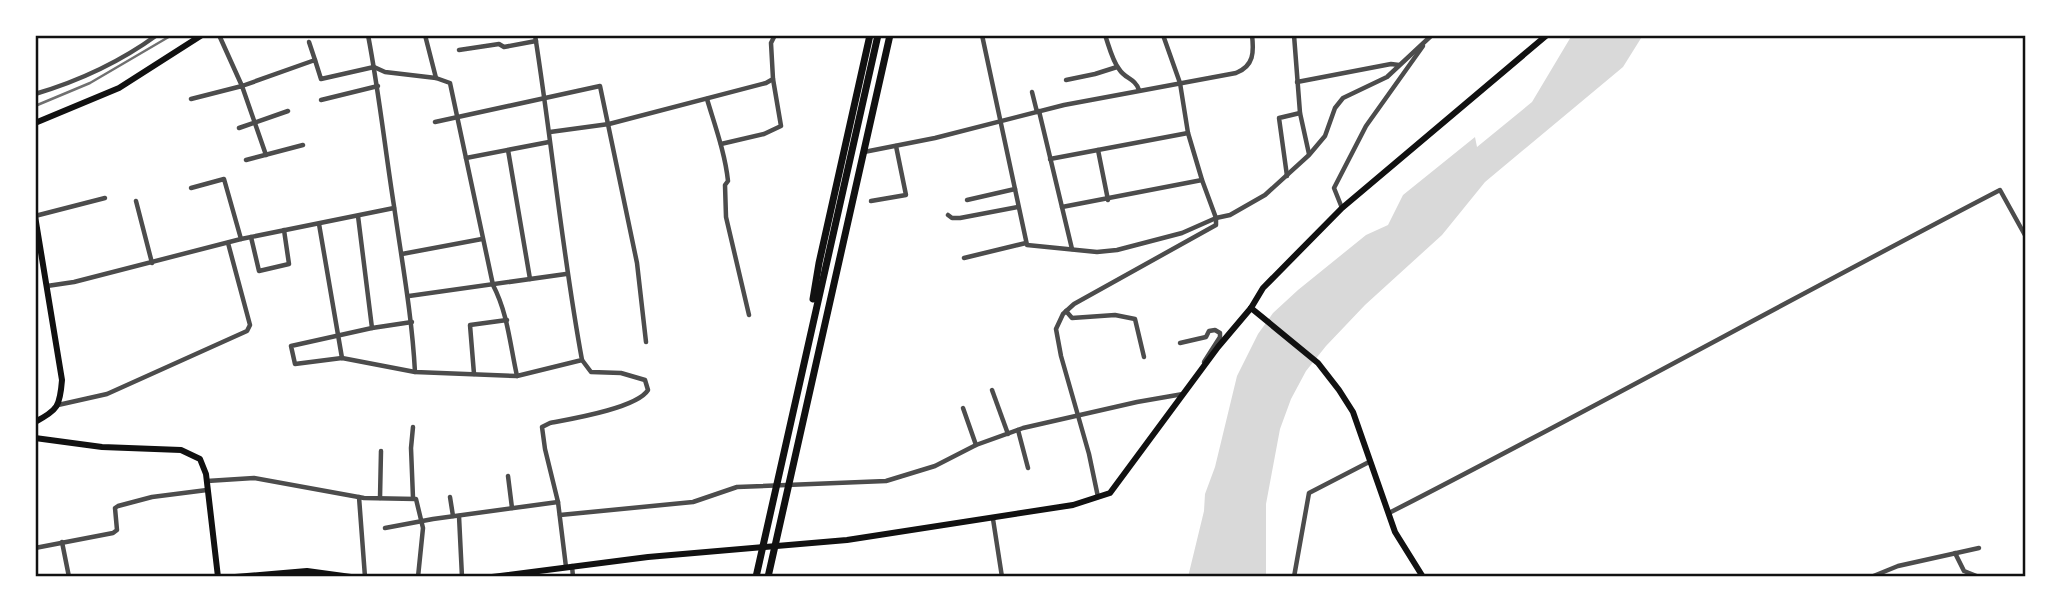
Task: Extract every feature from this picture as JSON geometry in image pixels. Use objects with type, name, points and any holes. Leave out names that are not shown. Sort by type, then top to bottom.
[{"type":"highway","points":[[807,341],[818,263],[870,35]]},
{"type":"highway","points":[[756,577],[878,35]]},
{"type":"highway","points":[[768,577],[890,35]]},
{"type":"main road","points":[[35,123],[118,88],[202,35]]},
{"type":"main road","points":[[492,577],[648,557],[847,540],[993,519],[1098,498],[1110,493],[1182,394],[1251,308],[1263,288],[1342,208],[1547,35]]},
{"type":"main road","points":[[35,216],[61,370],[58,405],[52,413],[35,422]]},
{"type":"main road","points":[[1251,308],[1318,363],[1339,390],[1353,412],[1395,532],[1423,577]]},
{"type":"main road","points":[[35,438],[102,447],[181,450],[200,459],[205,468],[218,577]]},
{"type":"main road","points":[[235,577],[307,571],[351,577]]},
{"type":"street","points":[[35,94],[103,68],[157,35]]},
{"type":"street","points":[[219,35],[242,86],[266,155]]},
{"type":"street","points":[[368,35],[409,296],[415,372]]},
{"type":"street","points":[[425,35],[436,78]]},
{"type":"street","points":[[721,144],[764,134],[781,127],[773,79],[771,41],[775,35]]},
{"type":"street","points":[[982,35],[1026,243]]},
{"type":"street","points":[[1105,35],[1117,67],[1136,82],[1139,90]]},
{"type":"street","points":[[1098,498],[1056,329],[1066,311],[1074,304],[1216,225],[1188,133],[1180,83],[1163,35]]},
{"type":"street","points":[[864,152],[1001,122],[1038,111],[1236,73],[1246,68],[1253,55],[1252,35]]},
{"type":"street","points":[[1295,35],[1300,113],[1310,155]]},
{"type":"street","points":[[1342,208],[1334,188],[1338,178],[1377,110],[1430,37]]},
{"type":"street","points":[[964,258],[1026,243],[1097,252],[1117,250],[1182,233],[1216,218],[1230,215],[1265,195],[1310,155],[1325,136],[1335,108],[1343,98],[1387,77],[1430,37]]},
{"type":"street","points":[[459,50],[499,44],[504,47],[535,38],[550,132],[549,142],[566,274],[582,360],[591,372],[631,375],[645,380],[648,390],[643,397],[609,410],[542,427],[573,577]]},
{"type":"street","points":[[309,41],[321,79],[374,67],[385,72],[436,78],[450,83],[482,239],[493,285],[507,320],[517,376]]},
{"type":"street","points":[[191,99],[242,86],[315,60]]},
{"type":"street","points":[[1297,82],[1391,64],[1399,65]]},
{"type":"street","points":[[1066,80],[1096,75],[1117,67]]},
{"type":"street","points":[[550,132],[609,124],[773,79]]},
{"type":"street","points":[[321,100],[378,86]]},
{"type":"street","points":[[435,122],[600,86],[638,263],[646,342]]},
{"type":"street","points":[[1032,92],[1072,249]]},
{"type":"street","points":[[707,99],[728,178],[725,185],[726,217],[748,316]]},
{"type":"street","points":[[239,128],[288,111]]},
{"type":"street","points":[[1287,177],[1279,118],[1300,113]]},
{"type":"street","points":[[1050,159],[1188,133]]},
{"type":"street","points":[[466,158],[549,142]]},
{"type":"street","points":[[247,160],[303,145]]},
{"type":"street","points":[[871,201],[906,195],[896,146]]},
{"type":"street","points":[[508,150],[530,279]]},
{"type":"street","points":[[1098,150],[1108,200]]},
{"type":"street","points":[[191,188],[224,179],[241,239]]},
{"type":"street","points":[[1062,207],[1202,180]]},
{"type":"street","points":[[967,200],[1014,188]]},
{"type":"street","points":[[1389,513],[2000,190],[2026,236]]},
{"type":"street","points":[[35,216],[105,198]]},
{"type":"street","points":[[136,201],[152,263]]},
{"type":"street","points":[[947,215],[960,218],[1018,207]]},
{"type":"street","points":[[46,286],[74,282],[241,239],[394,208]]},
{"type":"street","points":[[358,216],[372,328]]},
{"type":"street","points":[[320,223],[342,358]]},
{"type":"street","points":[[251,237],[259,271],[289,264],[284,230]]},
{"type":"street","points":[[401,254],[482,239]]},
{"type":"street","points":[[58,405],[107,394],[247,331],[249,320],[228,243]]},
{"type":"street","points":[[409,296],[566,274]]},
{"type":"street","points":[[1066,311],[1072,318],[1115,315],[1135,319],[1144,357]]},
{"type":"street","points":[[474,374],[470,325],[507,320]]},
{"type":"street","points":[[412,322],[338,334],[291,346],[295,364],[342,358],[415,372],[517,376],[582,360]]},
{"type":"street","points":[[1170,408],[1220,337],[1220,333],[1209,331],[1206,337],[1180,343]]},
{"type":"street","points":[[992,390],[1008,434]]},
{"type":"street","points":[[560,515],[692,502],[737,488],[886,481],[935,466],[976,445],[1018,430],[1182,394]]},
{"type":"street","points":[[963,408],[976,445]]},
{"type":"street","points":[[413,427],[413,498]]},
{"type":"street","points":[[1018,430],[1028,468]]},
{"type":"street","points":[[380,498],[381,451]]},
{"type":"street","points":[[1294,577],[1310,493],[1369,462]]},
{"type":"street","points":[[508,476],[512,509]]},
{"type":"street","points":[[206,481],[254,478],[359,497],[413,498],[417,501],[421,522],[418,577]]},
{"type":"street","points":[[35,548],[113,533],[117,530],[115,509],[118,506],[206,490]]},
{"type":"street","points":[[359,497],[365,577]]},
{"type":"street","points":[[450,497],[453,516]]},
{"type":"street","points":[[385,528],[558,502]]},
{"type":"street","points":[[460,516],[462,577]]},
{"type":"street","points":[[993,519],[1002,577]]},
{"type":"street","points":[[62,542],[69,577]]},
{"type":"street","points":[[1871,577],[1898,566],[1979,548]]},
{"type":"street","points":[[1955,553],[1964,571],[1979,577]]},
{"type":"shaded area","points":[[1572,35],[1643,35],[1623,67],[1485,182],[1442,235],[1365,305],[1306,371],[1291,399],[1280,429],[1266,504],[1266,577],[1188,577],[1204,511],[1205,494],[1215,467],[1237,376],[1258,334],[1273,313],[1298,290],[1366,235],[1388,225],[1403,195],[1475,137],[1477,147],[1532,102]]},
{"type":"railway","points":[[35,106],[90,83],[172,35]]}]
